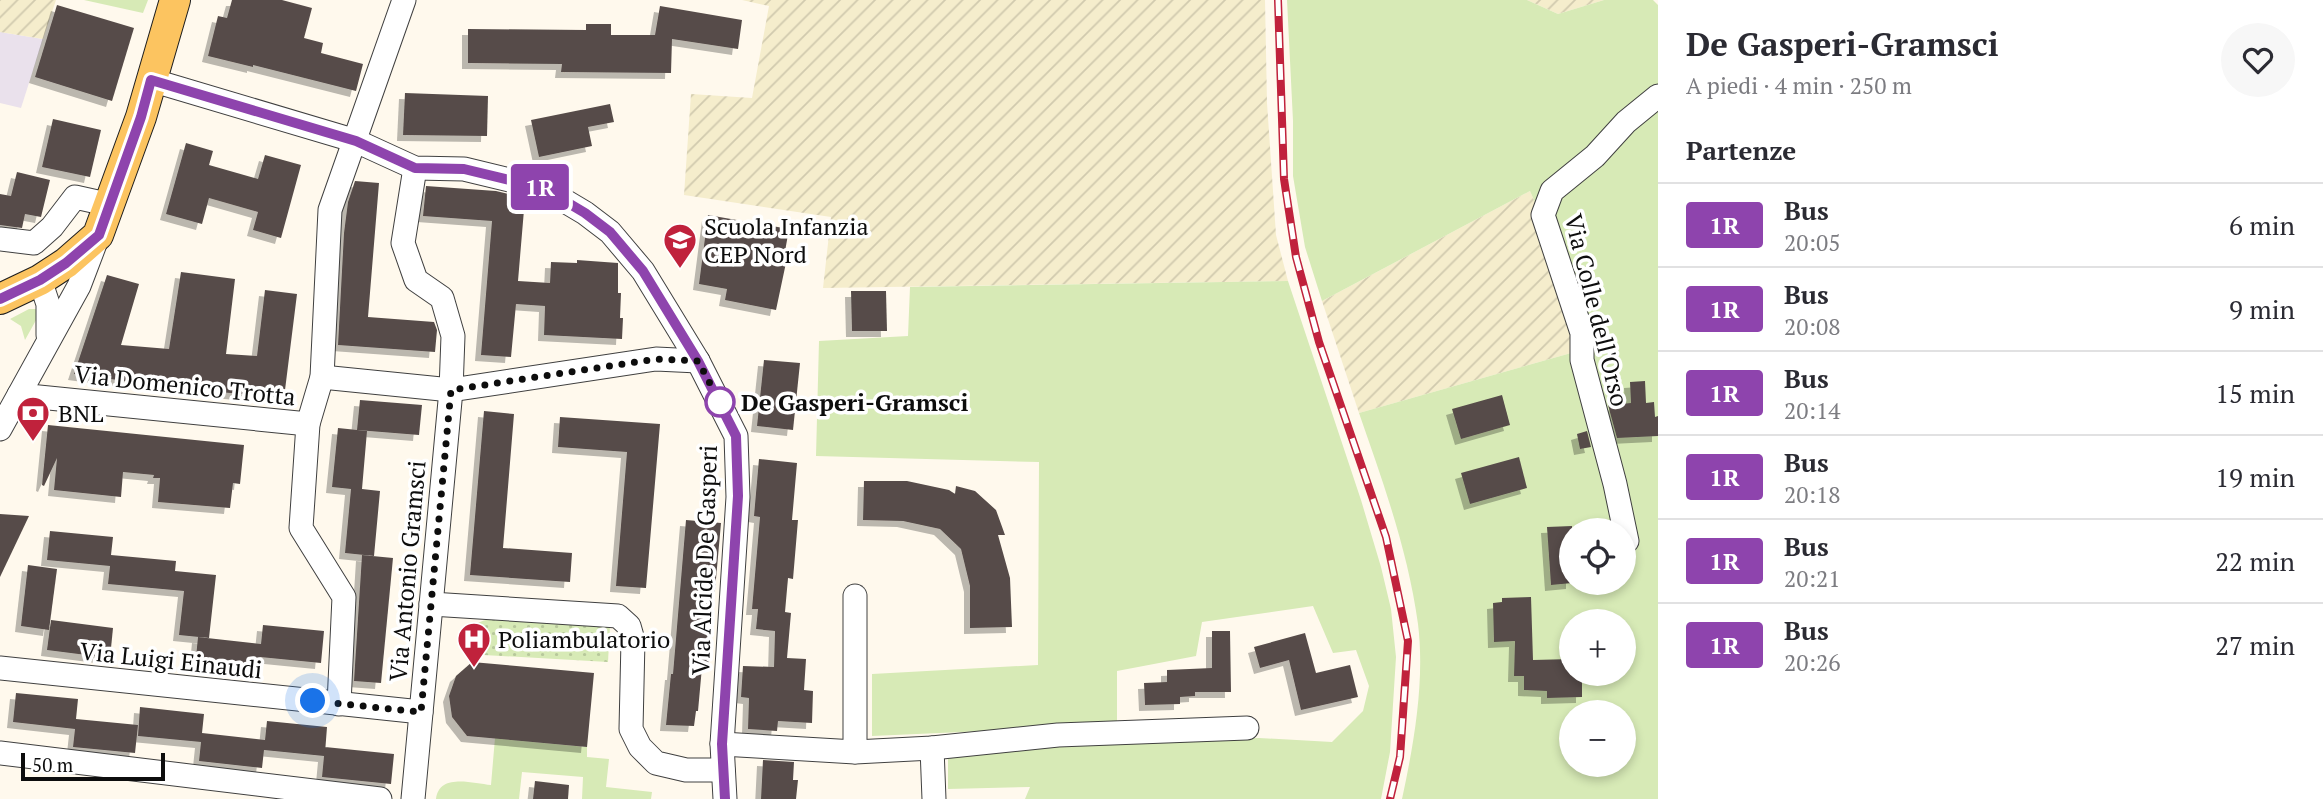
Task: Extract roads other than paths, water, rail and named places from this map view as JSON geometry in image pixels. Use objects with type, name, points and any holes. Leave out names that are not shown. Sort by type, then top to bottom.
[{"type":"main road","points":[[0,299],[40,280],[66,263],[99,235],[141,117],[174,0]]},
{"type":"street","name":"Via Domenico Trotta","points":[[19,395],[308,424],[321,377],[330,210],[404,0]]},
{"type":"street","name":"Via Alcide De Gasperi","points":[[151,80],[356,141],[415,168],[464,169],[543,188],[585,213],[610,232],[643,271],[698,361],[736,436],[738,496],[722,744],[725,799]]},
{"type":"street","name":"Via Colle dell'Orso","points":[[1622,518],[1582,360],[1581,333],[1544,215],[1552,191],[1595,156],[1626,122],[1658,96]]},
{"type":"street","name":"Via Antonio Gramsci","points":[[413,799],[451,390],[453,336],[442,298],[416,280],[404,243],[415,168]]},
{"type":"street","points":[[0,239],[34,243],[52,227],[75,197],[111,205]]},
{"type":"street","points":[[0,429],[79,286],[99,235]]},
{"type":"street","points":[[40,280],[50,321],[47,341]]},
{"type":"street","points":[[321,377],[451,390],[656,359],[698,361]]},
{"type":"street","points":[[308,424],[301,528],[344,597],[339,704]]},
{"type":"street","points":[[855,596],[855,752]]},
{"type":"street","points":[[431,604],[618,617],[629,626],[633,640],[631,729],[640,747],[656,763],[686,770],[723,770]]},
{"type":"street","name":"Via Luigi Einaudi","points":[[0,668],[421,712]]},
{"type":"street","points":[[722,744],[855,752],[932,748],[1058,735],[1247,728]]},
{"type":"street","points":[[932,748],[934,799]]},
{"type":"street","points":[[0,753],[290,793],[380,799]]},
{"type":"railway","points":[[1278,0],[1284,179],[1296,257],[1319,342],[1386,537],[1408,641],[1400,757],[1390,799]]},
{"type":"place","name":"Scuola Infanzia CEP Nord","points":[[680,270]]},
{"type":"place","name":"De Gasperi-Gramsci","points":[[720,402]]},
{"type":"place","name":"BNL","points":[[33,443]]},
{"type":"place","name":"Poliambulatorio","points":[[474,669]]}]
